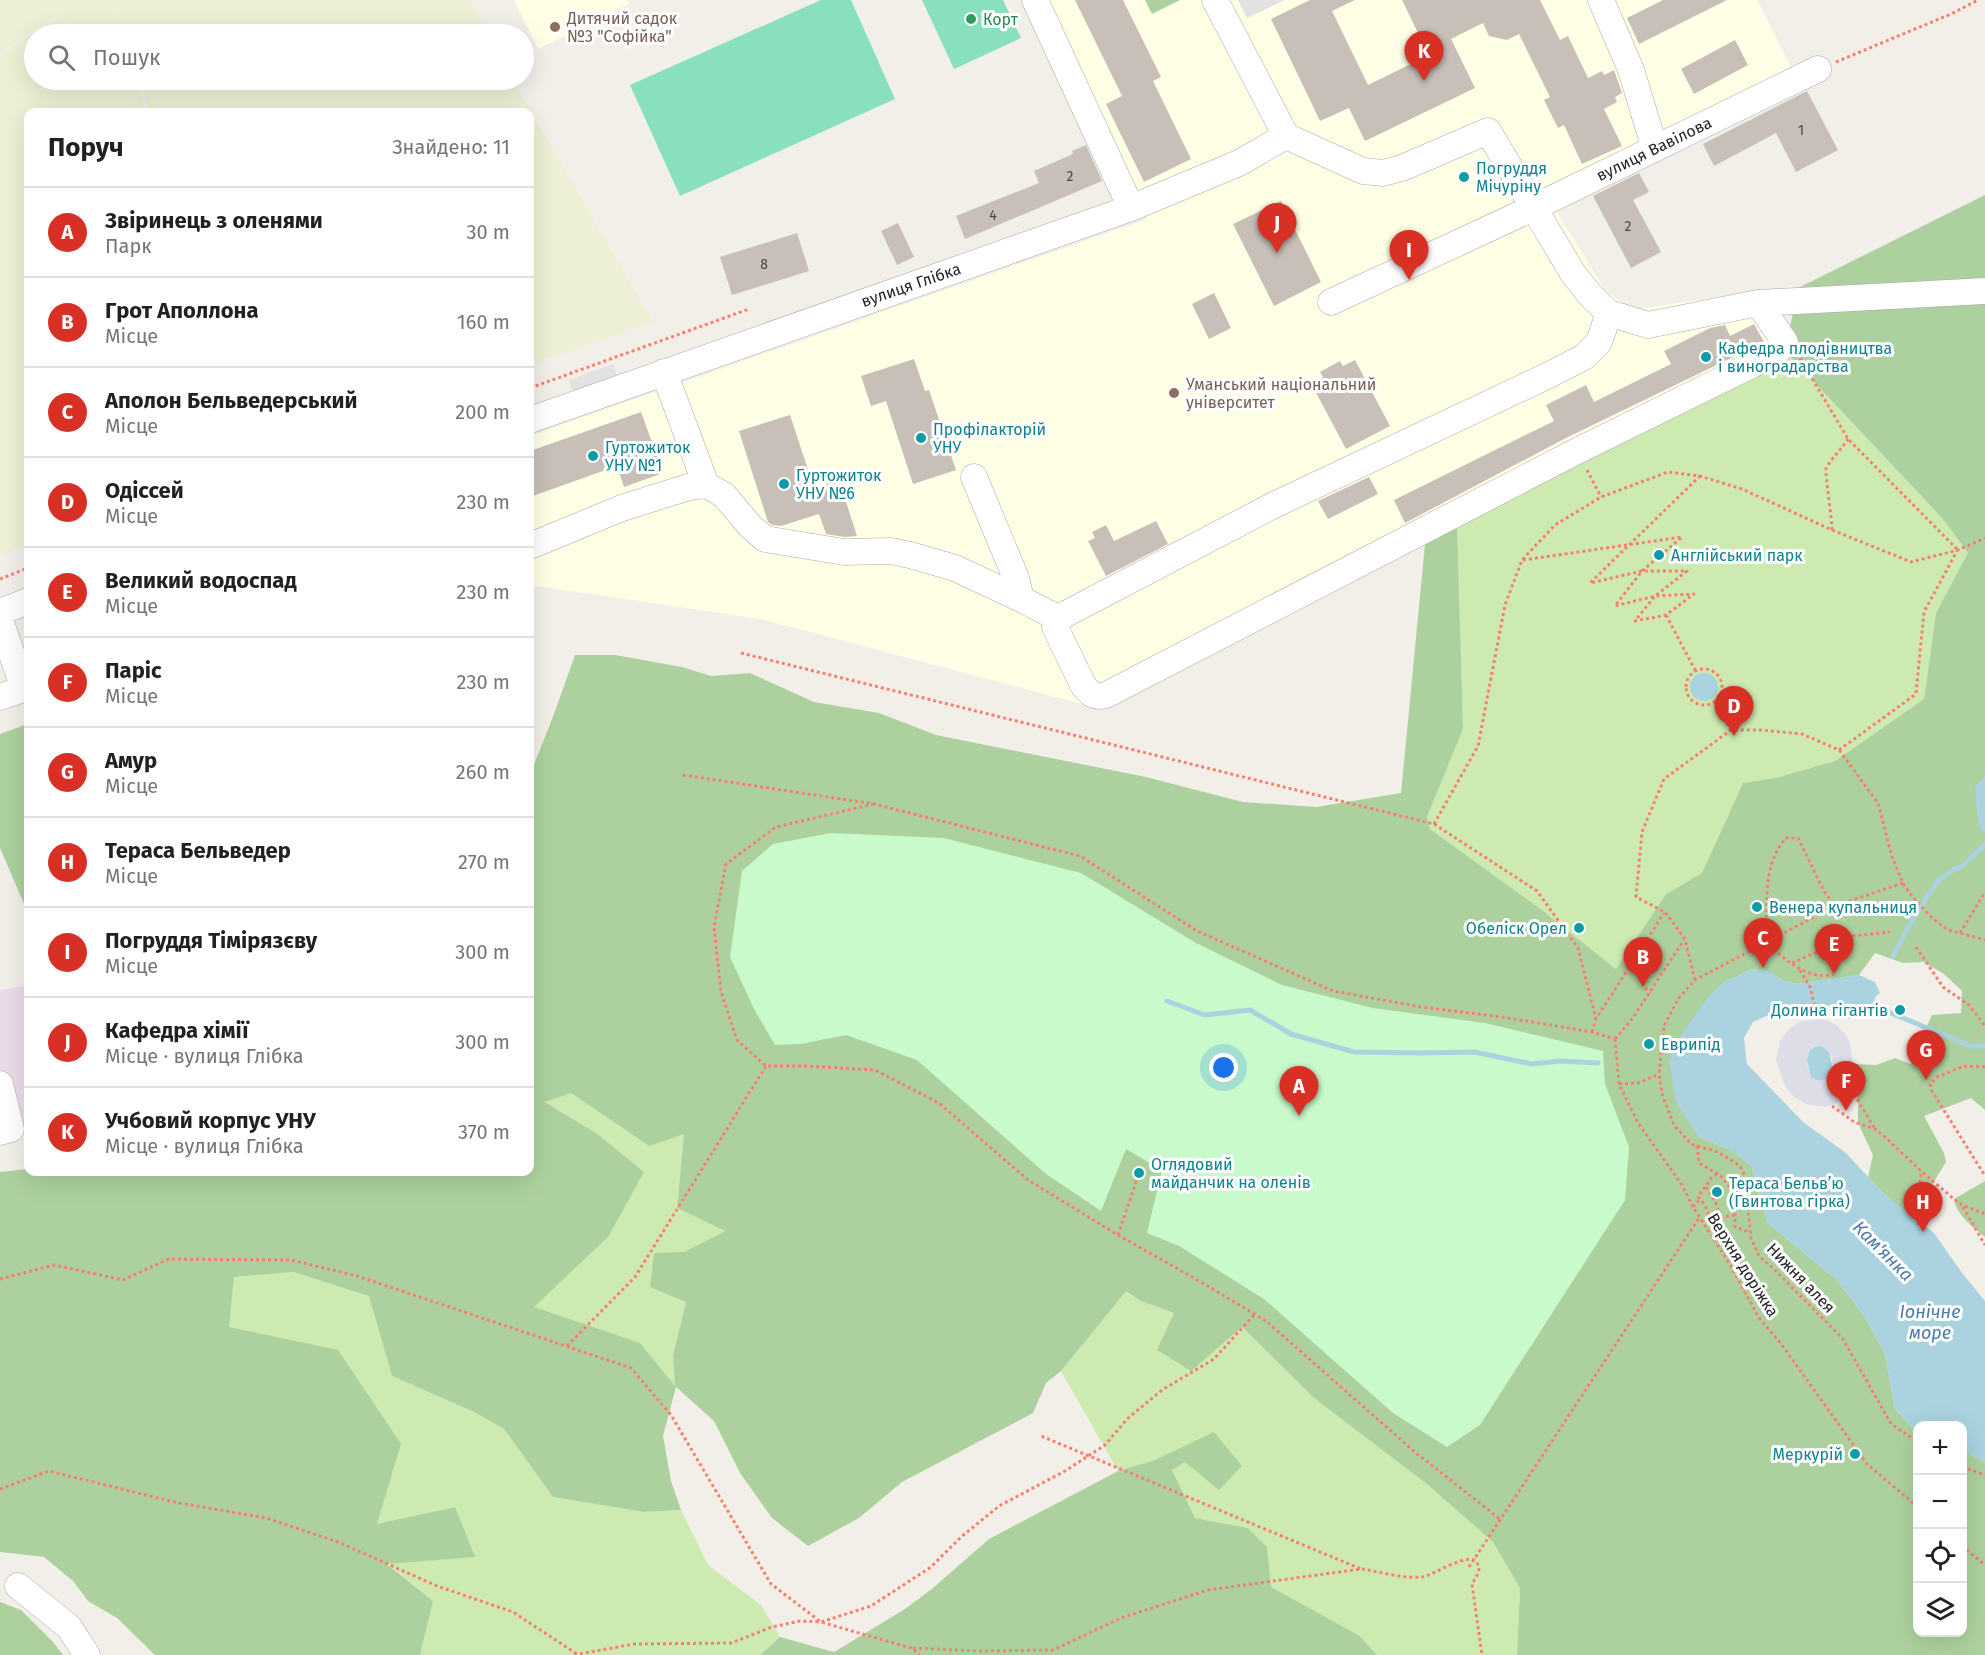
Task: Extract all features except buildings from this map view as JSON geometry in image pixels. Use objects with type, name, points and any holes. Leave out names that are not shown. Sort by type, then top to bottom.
[{"type":"street","points":[[1035,0],[1131,208]]},
{"type":"street","points":[[1215,0],[1286,136],[1363,171],[1383,173],[1402,168],[1488,131],[1574,275],[1609,313],[1648,325],[1758,303],[1985,291]]},
{"type":"street","points":[[1601,0],[1631,70],[1655,149]]},
{"type":"street","name":"вулиця Вавілова","points":[[1331,302],[1533,208],[1818,69]]},
{"type":"street","name":"вулиця Глібка","points":[[534,419],[1131,208],[1239,163],[1286,136]]},
{"type":"street","points":[[1609,313],[1599,342],[1584,357],[1276,504],[1058,618],[1055,627],[1083,685],[1097,697],[1106,695],[1577,451],[1776,353],[1785,342],[1758,303]]},
{"type":"street","points":[[664,372],[706,485]]},
{"type":"street","points":[[974,477],[1008,557],[1021,599]]},
{"type":"street","points":[[534,544],[622,508],[690,487],[706,485],[724,495],[750,526],[765,539],[844,552],[891,551],[910,555],[955,568],[1058,618]]},
{"type":"street","points":[[0,612],[24,603]]},
{"type":"street","points":[[0,620],[24,689],[0,697]]},
{"type":"street","points":[[0,1084],[11,1129],[0,1132]]},
{"type":"street","points":[[18,1586],[69,1627],[87,1655]]},
{"type":"path","points":[[1818,69],[1951,14],[1978,0]]},
{"type":"path","points":[[534,387],[749,309]]},
{"type":"path","points":[[1785,342],[1801,359],[1848,439],[1958,550]]},
{"type":"path","points":[[1832,530],[1831,502],[1825,472],[1833,456],[1848,439]]},
{"type":"path","points":[[1577,451],[1601,497]]},
{"type":"path","points":[[1434,824],[1478,746],[1505,605],[1522,560],[1555,525],[1601,497],[1668,472],[1700,477],[1742,489],[1832,530],[1911,562],[1958,550],[1985,538]]},
{"type":"path","points":[[1522,560],[1633,543],[1682,537],[1642,571],[1615,606],[1654,596],[1694,594],[1666,615],[1635,621],[1654,596],[1687,571],[1642,571],[1590,583],[1633,543],[1700,477]]},
{"type":"path","points":[[1839,750],[1916,694],[1924,612],[1958,550]]},
{"type":"path","points":[[0,579],[24,570]]},
{"type":"path","points":[[1666,615],[1695,670]]},
{"type":"path","points":[[741,653],[1434,824],[1537,891],[1578,948],[1596,1019]]},
{"type":"path","points":[[1707,669],[1715,672],[1720,679],[1721,691],[1715,702],[1702,705],[1689,699],[1686,681],[1695,670],[1707,669]]},
{"type":"path","points":[[1715,702],[1731,730]]},
{"type":"path","points":[[1695,980],[1685,939],[1665,912],[1636,897],[1642,832],[1664,779],[1731,730],[1802,734],[1839,750],[1878,803],[1892,857],[1911,895],[1932,918],[1948,930],[1985,940]]},
{"type":"path","points":[[682,775],[874,804],[1080,856],[1197,931],[1333,991],[1421,1007],[1503,1017],[1592,1032],[1615,1039],[1632,1019],[1685,939]]},
{"type":"path","points":[[874,804],[776,826],[726,864],[714,927],[721,992],[737,1040],[766,1066],[875,1070],[939,1103],[1028,1180],[1266,1322],[1416,1453],[1500,1519]]},
{"type":"path","points":[[1834,974],[1826,976],[1812,974],[1800,969],[1764,942],[1767,927],[1767,881],[1775,850],[1786,838],[1798,838],[1824,891],[1835,906]]},
{"type":"path","name":"Нижня алея","points":[[1903,883],[1835,906],[1695,980],[1678,999],[1664,1026],[1659,1074],[1663,1097],[1674,1125],[1691,1144],[1718,1152],[1740,1166],[1748,1182],[1750,1232],[1759,1257],[1776,1271],[1843,1339],[1891,1424],[1913,1439]]},
{"type":"path","points":[[1960,933],[1985,892]]},
{"type":"path","points":[[1592,1032],[1596,1019],[1665,912]]},
{"type":"path","points":[[1792,963],[1852,936],[1890,932]]},
{"type":"path","points":[[1916,947],[1943,987],[1969,1005],[1985,1026]]},
{"type":"path","points":[[1800,969],[1810,987],[1818,1019]]},
{"type":"path","points":[[1645,988],[1650,993]]},
{"type":"path","name":"Верхня доріжка","points":[[1615,1039],[1619,1084],[1638,1123],[1682,1185],[1693,1207],[1730,1263],[1759,1318],[1782,1345],[1867,1464],[1913,1504]]},
{"type":"path","points":[[567,1346],[635,1277],[766,1066]]},
{"type":"path","points":[[1985,1067],[1964,1066],[1937,1077],[1930,1084],[1932,1091],[1985,1176]]},
{"type":"path","points":[[1619,1084],[1638,1083],[1659,1074]]},
{"type":"path","points":[[1851,1089],[1875,1129],[1921,1172],[1962,1205],[1985,1214]]},
{"type":"path","points":[[1832,1106],[1854,1122],[1875,1129]]},
{"type":"path","points":[[1697,1146],[1699,1163],[1725,1178],[1735,1197],[1735,1227],[1750,1232]]},
{"type":"path","points":[[1710,1217],[1705,1205],[1698,1197],[1716,1172]]},
{"type":"path","points":[[1918,1225],[1921,1172]]},
{"type":"path","points":[[1118,1235],[1139,1173]]},
{"type":"path","points":[[1706,1187],[1716,1203],[1720,1217]]},
{"type":"path","points":[[1693,1207],[1700,1199]]},
{"type":"path","points":[[1962,1205],[1985,1245]]},
{"type":"path","points":[[1469,1567],[1701,1220],[1735,1215]]},
{"type":"path","points":[[0,1279],[54,1265],[123,1280],[169,1259],[291,1260],[357,1276],[632,1368],[671,1415],[771,1584],[821,1622]]},
{"type":"path","points":[[821,1622],[871,1606],[901,1588],[931,1567],[961,1537],[999,1506],[1065,1471],[1105,1445],[1127,1419],[1162,1390],[1214,1359],[1254,1315]]},
{"type":"path","points":[[1041,1436],[1362,1569],[1423,1577],[1463,1558],[1474,1559],[1478,1564],[1479,1572],[1472,1584],[1482,1655]]},
{"type":"path","points":[[1967,1469],[1985,1475]]},
{"type":"path","points":[[0,1490],[49,1471],[174,1502],[266,1518],[338,1542],[436,1586],[513,1612],[576,1655],[634,1644],[731,1643],[772,1627],[800,1621],[821,1622],[911,1648],[979,1651],[1053,1650],[1121,1618],[1208,1590],[1362,1569]]},
{"type":"path","points":[[1967,1550],[1985,1565]]},
{"type":"path","points":[[911,1648],[920,1655]]},
{"type":"shaded area","points":[[0,0],[470,0],[482,24],[119,24],[112,4],[118,24],[46,24],[76,4],[44,24],[24,24],[24,36],[0,51]]},
{"type":"shaded area","name":"Дитячий садок №3 \"Софійка\"","points":[[514,0],[627,0],[629,4],[538,49],[534,41],[534,24],[526,24]]},
{"type":"shaded area","name":"Уманський національний університет","points":[[1047,0],[1757,0],[1791,67],[1542,188],[1605,290],[1631,310],[1745,293],[1781,351],[1094,707],[761,619],[534,586],[534,435],[1147,219]]},
{"type":"shaded area","points":[[1238,0],[1285,0],[1247,18]]},
{"type":"shaded area","points":[[24,39],[24,90],[138,90],[144,108],[24,108],[24,547],[0,556],[0,55]]},
{"type":"shaded area","points":[[143,90],[519,90],[529,108],[150,108]]},
{"type":"shaded area","points":[[534,116],[653,322],[534,364]]},
{"type":"shaded area","points":[[613,364],[618,379],[574,395],[569,380]]},
{"type":"shaded area","points":[[24,986],[24,1130],[0,1136],[0,990]]},
{"type":"shaded area","points":[[1827,1020],[1844,1032],[1850,1043],[1854,1070],[1853,1083],[1848,1095],[1838,1103],[1826,1107],[1806,1104],[1794,1097],[1785,1086],[1776,1060],[1780,1041],[1788,1030],[1799,1022]],"holes":[[[1831,1055],[1833,1068],[1828,1078],[1808,1068],[1807,1060]]]},
{"type":"green space","points":[[821,0],[851,0],[895,99],[680,196],[630,85]]},
{"type":"green space","name":"Корт","points":[[922,0],[1003,0],[1021,38],[954,69]]},
{"type":"green space","points":[[1145,0],[1180,0],[1152,14]]},
{"type":"green space","points":[[1985,195],[1985,1110],[1971,1098],[1924,1116],[1944,1153],[1946,1162],[1912,1217],[1885,1195],[1868,1177],[1873,1155],[1858,1123],[1858,1089],[1854,1064],[1876,1065],[1895,1058],[1910,1064],[1927,1052],[1923,1035],[1932,1015],[1961,1013],[1962,991],[1944,974],[1924,962],[1903,963],[1875,953],[1859,975],[1798,984],[1784,981],[1769,972],[1752,969],[1725,982],[1710,995],[1698,1014],[1698,1136],[1733,1151],[1752,1167],[1768,1223],[1837,1280],[1865,1317],[1885,1354],[1895,1409],[1913,1428],[1913,1637],[1967,1637],[1967,1452],[1985,1462],[1985,1655],[1517,1655],[1520,1588],[1493,1542],[1428,1485],[1314,1398],[1242,1327],[1191,1371],[1157,1350],[1174,1313],[1141,1301],[1126,1291],[1061,1371],[1046,1383],[1033,1413],[902,1482],[859,1518],[808,1546],[772,1518],[740,1473],[714,1421],[676,1387],[663,1436],[671,1481],[681,1510],[644,1512],[553,1497],[504,1429],[474,1412],[392,1376],[369,1296],[293,1272],[234,1277],[229,1327],[338,1350],[401,1444],[377,1524],[455,1507],[475,1557],[387,1564],[433,1601],[420,1655],[155,1655],[117,1618],[88,1601],[73,1581],[44,1557],[0,1552],[0,1172],[24,1169],[24,1176],[534,1176],[534,765],[575,655],[615,655],[682,667],[711,676],[750,673],[814,702],[879,713],[936,735],[1146,777],[1243,802],[1316,807],[1401,793],[1426,534],[1457,521],[1463,729],[1427,817],[1430,829],[1542,910],[1616,969],[1666,894],[1702,873],[1743,783],[1775,778],[1835,761],[1924,699],[1936,613],[1968,553],[1943,519],[1785,351],[1798,288]],"holes":[[[571,1093],[649,1146],[684,1134],[677,1208],[725,1231],[684,1252],[654,1253],[650,1287],[686,1302],[673,1355],[675,1386],[640,1343],[534,1307],[608,1237],[644,1172],[596,1133],[545,1102]]]},
{"type":"green space","points":[[1785,351],[1943,519],[1969,554],[1936,613],[1924,699],[1835,761],[1775,778],[1743,783],[1702,873],[1666,894],[1616,969],[1542,910],[1430,829],[1427,817],[1463,729],[1457,521]]},
{"type":"green space","points":[[24,725],[24,904],[0,848],[0,734]]},
{"type":"green space","points":[[831,833],[944,838],[1081,873],[1196,943],[1282,985],[1373,1008],[1485,1023],[1603,1051],[1605,1084],[1629,1147],[1625,1200],[1480,1425],[1447,1447],[1393,1413],[1264,1299],[1179,1246],[1147,1233],[1162,1170],[1126,1149],[1101,1211],[1046,1174],[917,1060],[846,1035],[801,1044],[775,1045],[754,1009],[730,957],[742,871],[773,844]]},
{"type":"green space","points":[[571,1093],[649,1146],[684,1133],[677,1208],[725,1231],[684,1252],[686,1302],[673,1355],[675,1386],[533,1307],[608,1237],[596,1133],[544,1101]]},
{"type":"green space","points":[[1985,1181],[1985,1237],[1962,1216],[1954,1199]]},
{"type":"green space","points":[[293,1272],[370,1296],[392,1376],[474,1412],[504,1429],[553,1497],[644,1512],[681,1510],[708,1565],[761,1605],[780,1637],[760,1655],[420,1655],[433,1601],[387,1563],[474,1557],[454,1507],[376,1525],[401,1444],[229,1327],[234,1277]]},
{"type":"green space","points":[[1126,1290],[1141,1301],[1174,1313],[1242,1327],[1314,1398],[1428,1485],[1493,1542],[1520,1588],[1517,1655],[1377,1655],[1360,1636],[1270,1587],[1267,1547],[1248,1528],[1195,1518],[1172,1470],[1185,1462],[1155,1460],[1118,1471],[1061,1371]]},
{"type":"green space","points":[[1214,1432],[1242,1466],[1219,1490],[1185,1462],[1172,1470],[1195,1518],[1248,1528],[1267,1547],[1271,1587],[1360,1636],[1377,1655],[760,1655],[780,1637],[834,1652],[905,1609],[989,1539],[1118,1471],[1155,1460]]},
{"type":"green space","points":[[0,1602],[21,1610],[63,1655],[0,1655]]},
{"type":"water","points":[[1704,673],[1714,677],[1718,687],[1714,697],[1704,701],[1694,697],[1690,687],[1694,677]]},
{"type":"water","points":[[1985,775],[1985,832],[1982,831],[1978,822],[1975,787]]},
{"type":"water","name":"Іонічне море","points":[[1752,969],[1770,972],[1784,981],[1798,984],[1859,975],[1875,982],[1880,993],[1875,997],[1874,1010],[1865,1018],[1848,1019],[1829,1005],[1821,1012],[1805,1006],[1771,1014],[1753,1022],[1744,1038],[1747,1064],[1803,1122],[1846,1153],[1885,1195],[1934,1233],[1985,1301],[1985,1462],[1967,1452],[1967,1421],[1913,1421],[1913,1428],[1895,1409],[1885,1354],[1865,1317],[1837,1280],[1768,1223],[1752,1167],[1733,1151],[1698,1136],[1677,1104],[1669,1060],[1684,1031],[1710,995],[1725,982]]},
{"type":"water","points":[[1821,1046],[1829,1052],[1833,1068],[1828,1078],[1819,1081],[1811,1077],[1807,1060],[1810,1050]]},
{"type":"waterway","points":[[1893,956],[1938,880],[1961,867],[1985,844]]},
{"type":"waterway","points":[[1167,1001],[1205,1015],[1250,1010],[1291,1034],[1354,1052],[1474,1052],[1532,1064],[1560,1061],[1598,1063]]},
{"type":"waterway","name":"Кам'янка","points":[[1869,1004],[1971,1046],[1985,1046]]},
{"type":"place","name":"Корт","points":[[971,19]]},
{"type":"place","name":"Дитячий садок №3 \"Софійка\"","points":[[555,27]]},
{"type":"place","name":"Учбовий корпус УНУ","points":[[1424,81]]},
{"type":"place","name":"Погруддя Мічуріну","points":[[1464,177]]},
{"type":"place","name":"Кафедра хімії","points":[[1277,253]]},
{"type":"place","name":"Погруддя Тімірязєву","points":[[1409,280]]},
{"type":"place","name":"Кафедра плодівництва і виноградарства","points":[[1706,357]]},
{"type":"place","name":"Уманський національний університет","points":[[1174,393]]},
{"type":"place","name":"Профілакторій УНУ","points":[[921,438]]},
{"type":"place","name":"Гуртожиток УНУ №1","points":[[593,456]]},
{"type":"place","name":"Гуртожиток УНУ №6","points":[[784,484]]},
{"type":"place","name":"Англійський парк","points":[[1659,555]]},
{"type":"place","name":"Одіссей","points":[[1734,736]]},
{"type":"place","name":"Венера купальниця","points":[[1757,907]]},
{"type":"place","name":"Обеліск Орел","points":[[1579,928]]},
{"type":"place","name":"Аполон Бельведерський","points":[[1763,968]]},
{"type":"place","name":"Великий водоспад","points":[[1834,974]]},
{"type":"place","name":"Грот Аполлона","points":[[1643,987]]},
{"type":"place","name":"Долина гігантів","points":[[1900,1010]]},
{"type":"place","name":"Еврипід","points":[[1649,1044]]},
{"type":"place","name":"Амур","points":[[1926,1080]]},
{"type":"place","name":"Паріс","points":[[1846,1111]]},
{"type":"place","name":"Звіринець з оленями","points":[[1299,1116]]},
{"type":"place","name":"Оглядовий майданчик на оленів","points":[[1139,1173]]},
{"type":"place","name":"Тераса Бельв’ю (Гвинтова гірка)","points":[[1717,1192]]},
{"type":"place","name":"Тераса Бельведер","points":[[1923,1232]]},
{"type":"place","name":"Меркурій","points":[[1855,1454]]}]
